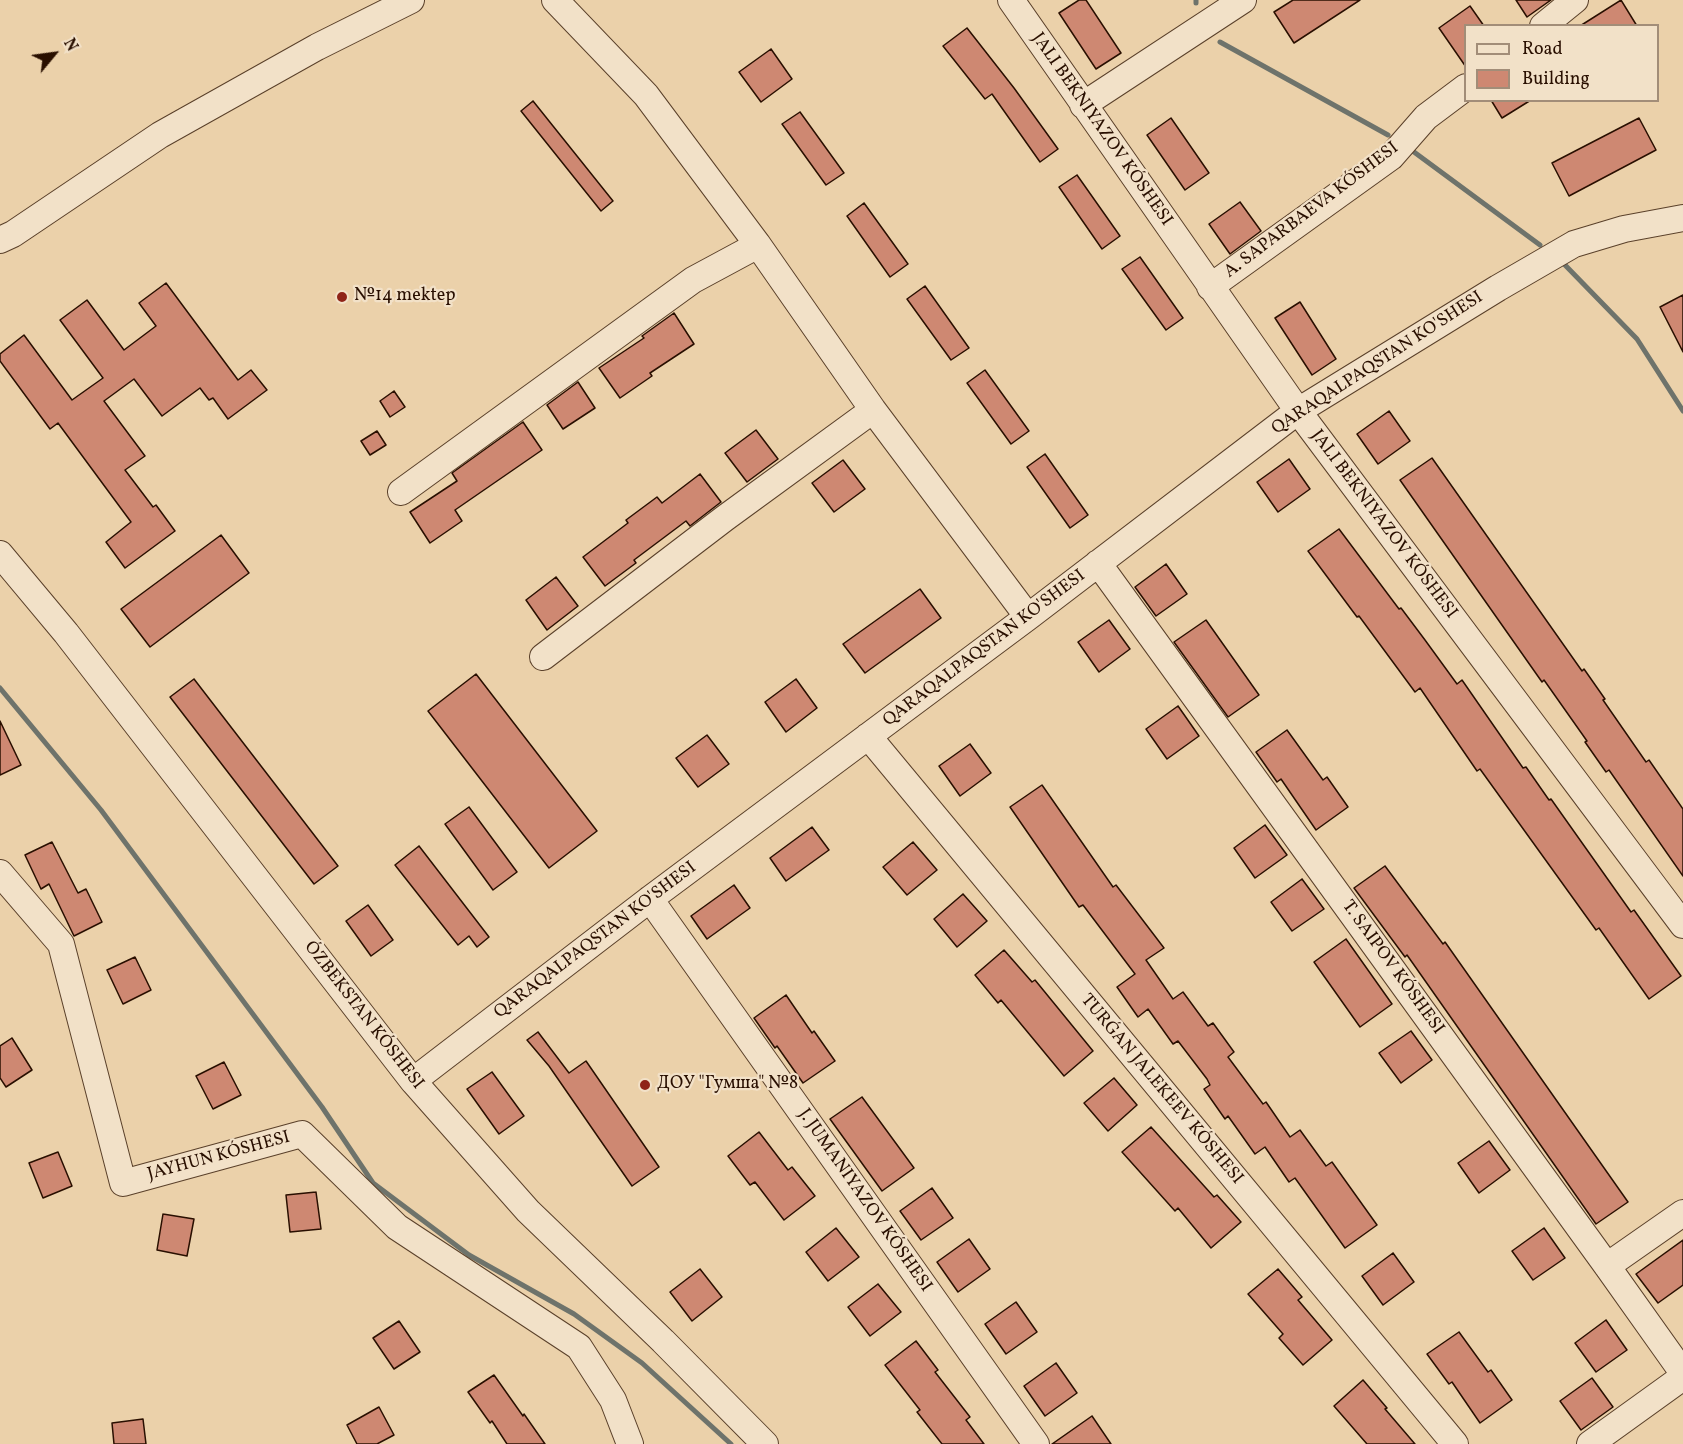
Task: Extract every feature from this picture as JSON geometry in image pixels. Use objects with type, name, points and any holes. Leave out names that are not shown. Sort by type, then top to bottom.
[{"type":"street","points":[[0,240],[13,234],[160,135],[317,47],[411,0]]},
{"type":"street","points":[[555,0],[646,95],[758,245],[873,410],[1028,617]]},
{"type":"street","name":"JALI BEKNIYAZOV KÓSHESI","points":[[1011,0],[1298,411],[1683,926]]},
{"type":"street","points":[[1083,105],[1243,0]]},
{"type":"street","points":[[1545,24],[1575,0]]},
{"type":"street","name":"A. SAPARBAEVA KÓSHESI","points":[[1210,287],[1391,157],[1426,117],[1464,88]]},
{"type":"street","name":"QARAQALPAQSTAN KO'SHESI","points":[[413,1081],[650,899],[1028,617],[1298,411],[1498,288],[1575,244],[1624,229],[1683,218]]},
{"type":"street","points":[[401,492],[693,280],[758,245]]},
{"type":"street","points":[[543,657],[725,518],[873,410]]},
{"type":"street","name":"ÓZBEKSTAN KÓSHESI","points":[[0,554],[66,633],[413,1081],[528,1211],[663,1341],[765,1444]]},
{"type":"street","name":"T. SAIPOV KÓSHESI","points":[[1098,564],[1607,1266],[1683,1375]]},
{"type":"street","name":"TURǴAN JALEKEEV KÓSHESI","points":[[868,736],[1455,1444]]},
{"type":"street","name":"JAYHUN KÓSHESI","points":[[0,873],[61,944],[123,1182],[302,1134],[397,1227],[579,1347],[613,1400],[630,1444]]},
{"type":"street","name":"J. JUMANIYAZOV KÓSHESI","points":[[650,899],[1036,1444]]},
{"type":"street","points":[[1607,1266],[1683,1213]]},
{"type":"street","points":[[1590,1444],[1683,1375]]},
{"type":"building","points":[[1079,0],[1086,0],[1121,53],[1096,69],[1059,13]]},
{"type":"building","points":[[1293,0],[1360,0],[1294,43],[1274,12]]},
{"type":"building","points":[[1516,0],[1551,0],[1527,17]]},
{"type":"building","points":[[1621,0],[1636,24],[1583,24]]},
{"type":"building","points":[[1470,6],[1483,24],[1464,24],[1464,64],[1439,28]]},
{"type":"building","points":[[967,28],[1058,149],[1040,162],[992,94],[985,99],[943,46]]},
{"type":"building","points":[[771,49],[792,79],[761,102],[739,72]]},
{"type":"building","points":[[533,101],[613,201],[601,211],[521,111]]},
{"type":"building","points":[[1492,102],[1528,102],[1502,118]]},
{"type":"building","points":[[800,112],[844,173],[826,185],[782,124]]},
{"type":"building","points":[[1171,118],[1209,173],[1185,190],[1147,135]]},
{"type":"building","points":[[1639,118],[1656,150],[1569,196],[1552,163]]},
{"type":"building","points":[[1077,175],[1120,236],[1102,249],[1059,187]]},
{"type":"building","points":[[1240,202],[1261,231],[1230,254],[1209,224]]},
{"type":"building","points":[[864,203],[908,264],[890,277],[847,216]]},
{"type":"building","points":[[1140,257],[1183,318],[1166,330],[1122,269]]},
{"type":"building","points":[[166,283],[238,380],[251,370],[267,390],[228,419],[213,398],[209,400],[200,388],[162,416],[134,379],[104,401],[145,456],[125,470],[153,507],[156,505],[175,531],[125,568],[106,542],[131,522],[58,423],[50,429],[0,361],[0,354],[24,335],[72,400],[103,378],[60,320],[87,300],[124,350],[156,326],[139,303]]},
{"type":"building","points":[[925,286],[969,348],[951,360],[907,299]]},
{"type":"building","points":[[1683,295],[1683,352],[1660,307]]},
{"type":"building","points":[[1300,302],[1336,359],[1312,375],[1275,318]]},
{"type":"building","points":[[674,313],[694,344],[650,373],[652,376],[620,398],[599,368],[644,338],[642,336]]},
{"type":"building","points":[[985,370],[1029,431],[1011,444],[967,383]]},
{"type":"building","points":[[578,382],[595,408],[563,429],[547,405]]},
{"type":"building","points":[[394,391],[405,407],[390,417],[380,401]]},
{"type":"building","points":[[1389,411],[1410,441],[1378,464],[1357,434]]},
{"type":"building","points":[[523,422],[542,450],[455,510],[462,521],[430,543],[410,512],[457,481],[452,473]]},
{"type":"building","points":[[756,430],[778,459],[747,482],[725,453]]},
{"type":"building","points":[[377,431],[386,445],[370,455],[361,441]]},
{"type":"building","points":[[1045,454],[1088,515],[1070,528],[1027,467]]},
{"type":"building","points":[[1432,458],[1582,671],[1584,669],[1646,762],[1649,760],[1683,809],[1683,876],[1609,770],[1606,772],[1544,680],[1542,682],[1400,480]]},
{"type":"building","points":[[1289,459],[1310,489],[1278,512],[1257,482]]},
{"type":"building","points":[[843,460],[865,489],[834,512],[812,483]]},
{"type":"building","points":[[700,474],[721,502],[690,526],[686,521],[634,560],[636,563],[605,586],[583,557],[628,523],[626,520],[657,497],[662,503]]},
{"type":"building","points":[[1339,529],[1457,684],[1462,680],[1523,768],[1526,767],[1549,800],[1551,799],[1631,912],[1634,910],[1681,976],[1649,999],[1599,928],[1596,930],[1480,769],[1477,771],[1420,688],[1415,692],[1308,551]]},
{"type":"building","points":[[221,535],[249,573],[150,647],[121,609]]},
{"type":"building","points":[[1166,564],[1187,594],[1156,616],[1135,587]]},
{"type":"building","points":[[556,577],[578,606],[547,630],[526,600]]},
{"type":"building","points":[[920,589],[941,618],[865,673],[843,644]]},
{"type":"building","points":[[1109,620],[1130,649],[1099,672],[1078,642]]},
{"type":"building","points":[[1206,620],[1259,695],[1228,717],[1174,642]]},
{"type":"building","points":[[476,674],[597,831],[549,868],[428,711]]},
{"type":"building","points":[[194,679],[338,866],[314,884],[170,697]]},
{"type":"building","points":[[796,679],[817,708],[786,732],[765,702]]},
{"type":"building","points":[[1178,706],[1199,736],[1167,759],[1146,729]]},
{"type":"building","points":[[0,721],[21,765],[0,775]]},
{"type":"building","points":[[1287,730],[1323,780],[1327,777],[1348,807],[1316,830],[1281,779],[1277,782],[1256,752]]},
{"type":"building","points":[[707,735],[729,764],[698,787],[676,758]]},
{"type":"building","points":[[970,744],[991,773],[960,796],[939,766]]},
{"type":"building","points":[[1042,785],[1113,887],[1116,885],[1164,948],[1146,960],[1173,999],[1183,992],[1208,1026],[1213,1023],[1234,1052],[1228,1057],[1263,1104],[1266,1102],[1290,1137],[1300,1130],[1326,1166],[1332,1162],[1377,1225],[1345,1248],[1295,1178],[1289,1182],[1265,1147],[1255,1154],[1228,1116],[1225,1119],[1204,1089],[1210,1085],[1207,1079],[1178,1041],[1173,1044],[1148,1009],[1138,1017],[1117,987],[1135,974],[1083,905],[1079,907],[1010,807]]},
{"type":"building","points":[[469,807],[517,872],[493,890],[445,824]]},
{"type":"building","points":[[1265,825],[1287,855],[1255,878],[1234,848]]},
{"type":"building","points":[[812,827],[829,850],[786,881],[770,858]]},
{"type":"building","points":[[52,842],[78,893],[86,889],[102,922],[74,936],[49,884],[41,889],[25,855]]},
{"type":"building","points":[[913,842],[937,870],[907,895],[883,867]]},
{"type":"building","points":[[419,846],[489,937],[477,947],[469,936],[458,945],[395,865]]},
{"type":"building","points":[[1385,866],[1443,944],[1445,942],[1628,1202],[1596,1224],[1407,955],[1405,957],[1354,888]]},
{"type":"building","points":[[1302,879],[1324,909],[1292,931],[1271,902]]},
{"type":"building","points":[[734,885],[750,908],[707,939],[691,916]]},
{"type":"building","points":[[963,894],[987,921],[957,947],[934,919]]},
{"type":"building","points":[[368,905],[393,940],[371,956],[346,921]]},
{"type":"building","points":[[1346,939],[1392,1004],[1360,1027],[1314,962]]},
{"type":"building","points":[[1004,950],[1032,982],[1035,980],[1093,1051],[1064,1076],[1001,1000],[998,1003],[975,975]]},
{"type":"building","points":[[135,957],[151,990],[123,1004],[107,970]]},
{"type":"building","points":[[786,995],[835,1061],[803,1083],[754,1018]]},
{"type":"building","points":[[1411,1031],[1432,1060],[1401,1083],[1379,1053]]},
{"type":"building","points":[[538,1032],[569,1073],[586,1061],[659,1167],[632,1186],[549,1066],[527,1040]]},
{"type":"building","points":[[12,1038],[32,1070],[6,1087],[0,1078],[0,1046]]},
{"type":"building","points":[[224,1062],[241,1095],[213,1109],[196,1076]]},
{"type":"building","points":[[492,1072],[524,1116],[499,1134],[467,1089]]},
{"type":"building","points":[[1114,1078],[1137,1105],[1108,1131],[1084,1103]]},
{"type":"building","points":[[862,1097],[914,1168],[882,1191],[830,1119]]},
{"type":"building","points":[[1151,1127],[1214,1197],[1217,1195],[1241,1222],[1211,1248],[1178,1208],[1175,1211],[1122,1152]]},
{"type":"building","points":[[759,1132],[788,1170],[792,1167],[815,1196],[784,1220],[755,1182],[750,1185],[728,1156]]},
{"type":"building","points":[[1489,1141],[1510,1170],[1479,1193],[1458,1163]]},
{"type":"building","points":[[58,1152],[72,1186],[43,1198],[29,1163]]},
{"type":"building","points":[[932,1188],[953,1218],[921,1240],[900,1211]]},
{"type":"building","points":[[316,1192],[321,1229],[290,1232],[286,1195]]},
{"type":"building","points":[[163,1214],[194,1219],[187,1256],[157,1250]]},
{"type":"building","points":[[836,1228],[859,1257],[828,1281],[806,1252]]},
{"type":"building","points":[[1544,1228],[1565,1258],[1533,1280],[1512,1251]]},
{"type":"building","points":[[969,1239],[990,1269],[958,1292],[937,1262]]},
{"type":"building","points":[[1683,1240],[1683,1285],[1658,1303],[1636,1274]]},
{"type":"building","points":[[1393,1253],[1414,1282],[1383,1305],[1362,1276]]},
{"type":"building","points":[[700,1269],[722,1297],[692,1321],[670,1292]]},
{"type":"building","points":[[1278,1269],[1302,1297],[1298,1300],[1332,1340],[1303,1365],[1279,1338],[1283,1334],[1248,1294]]},
{"type":"building","points":[[878,1284],[901,1312],[870,1336],[848,1307]]},
{"type":"building","points":[[1016,1302],[1037,1332],[1006,1354],[985,1324]]},
{"type":"building","points":[[1606,1320],[1627,1350],[1596,1372],[1575,1343]]},
{"type":"building","points":[[399,1321],[420,1352],[394,1369],[373,1338]]},
{"type":"building","points":[[1459,1332],[1488,1372],[1491,1370],[1512,1400],[1480,1423],[1452,1382],[1449,1384],[1427,1354]]},
{"type":"building","points":[[916,1341],[938,1370],[935,1372],[970,1417],[966,1420],[984,1444],[942,1444],[917,1412],[920,1410],[885,1365]]},
{"type":"building","points":[[1056,1363],[1077,1393],[1045,1416],[1024,1386]]},
{"type":"building","points":[[494,1375],[545,1444],[507,1444],[492,1421],[490,1423],[468,1392]]},
{"type":"building","points":[[1592,1378],[1613,1407],[1581,1430],[1560,1401]]},
{"type":"building","points":[[1363,1380],[1415,1444],[1367,1444],[1334,1406]]},
{"type":"building","points":[[379,1407],[394,1435],[377,1444],[357,1444],[347,1425]]},
{"type":"building","points":[[1092,1416],[1111,1444],[1052,1444]]},
{"type":"building","points":[[143,1419],[146,1444],[114,1444],[112,1423]]},
{"type":"waterway","points":[[1220,42],[1388,135]]},
{"type":"waterway","points":[[1414,152],[1540,245]]},
{"type":"waterway","points":[[1565,265],[1637,339],[1683,411]]},
{"type":"waterway","points":[[0,688],[101,810],[322,1107],[373,1183],[469,1255],[574,1314],[642,1363],[731,1444]]},
{"type":"place","name":"№14 mektep","points":[[342,297]]},
{"type":"place","name":"ДОУ \"Гумша\" №8","points":[[645,1085]]}]
